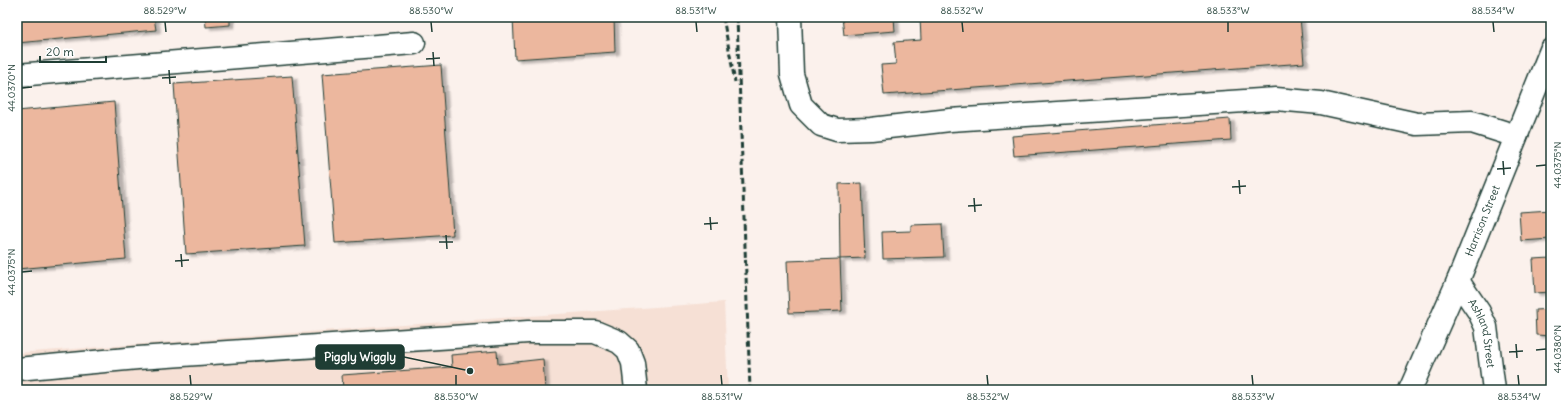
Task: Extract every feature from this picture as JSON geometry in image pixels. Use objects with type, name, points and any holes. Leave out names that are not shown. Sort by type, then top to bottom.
[{"type":"street","points":[[790,17],[792,74],[801,105],[821,125],[837,130],[871,129],[950,120],[1276,99],[1321,103],[1417,124],[1472,122],[1516,136]]},
{"type":"street","points":[[17,75],[414,43]]},
{"type":"street","name":"Harrison Street","points":[[1410,390],[1458,281],[1551,50]]},
{"type":"street","name":"Ashland Street","points":[[1458,281],[1479,312],[1486,327],[1494,390]]},
{"type":"street","points":[[17,369],[146,358],[512,333],[595,332],[619,342],[628,350],[633,363],[636,390]]},
{"type":"shaded area","points":[[724,302],[728,390],[17,390],[17,353]]},
{"type":"building","points":[[17,17],[154,17],[156,30],[17,43]]},
{"type":"building","points":[[205,17],[230,17],[230,25],[206,27]]},
{"type":"building","points":[[513,17],[614,17],[615,52],[515,59]]},
{"type":"building","points":[[842,17],[894,17],[895,31],[844,35]]},
{"type":"building","points":[[920,17],[1300,17],[1304,63],[884,95],[881,65],[896,64],[894,42],[921,40]]},
{"type":"building","points":[[441,65],[453,235],[335,243],[322,74]]},
{"type":"building","points":[[292,76],[305,246],[186,254],[174,84]]},
{"type":"building","points":[[114,102],[126,259],[17,269],[17,111]]},
{"type":"building","points":[[1230,119],[1231,140],[1014,156],[1012,136]]},
{"type":"building","points":[[862,183],[865,258],[840,259],[839,184]]},
{"type":"building","points":[[1551,210],[1551,239],[1521,241],[1519,212]]},
{"type":"building","points":[[942,224],[944,257],[883,259],[882,232],[911,231],[911,225]]},
{"type":"building","points":[[1551,258],[1551,292],[1535,293],[1533,259]]},
{"type":"building","points":[[840,259],[842,311],[789,313],[787,261]]},
{"type":"building","points":[[1551,309],[1551,336],[1536,335],[1535,310]]},
{"type":"building","points":[[497,351],[498,364],[543,359],[545,390],[343,390],[342,375],[452,367],[451,355]]},
{"type":"building","points":[[1549,375],[1551,375],[1551,390],[1550,390]]},
{"type":"building","points":[[76,388],[76,390],[52,390]]},
{"type":"railway","points":[[723,17],[735,82]]},
{"type":"railway","points":[[737,17],[750,390]]},
{"type":"place","name":"Piggly Wiggly","points":[[470,371]]}]
